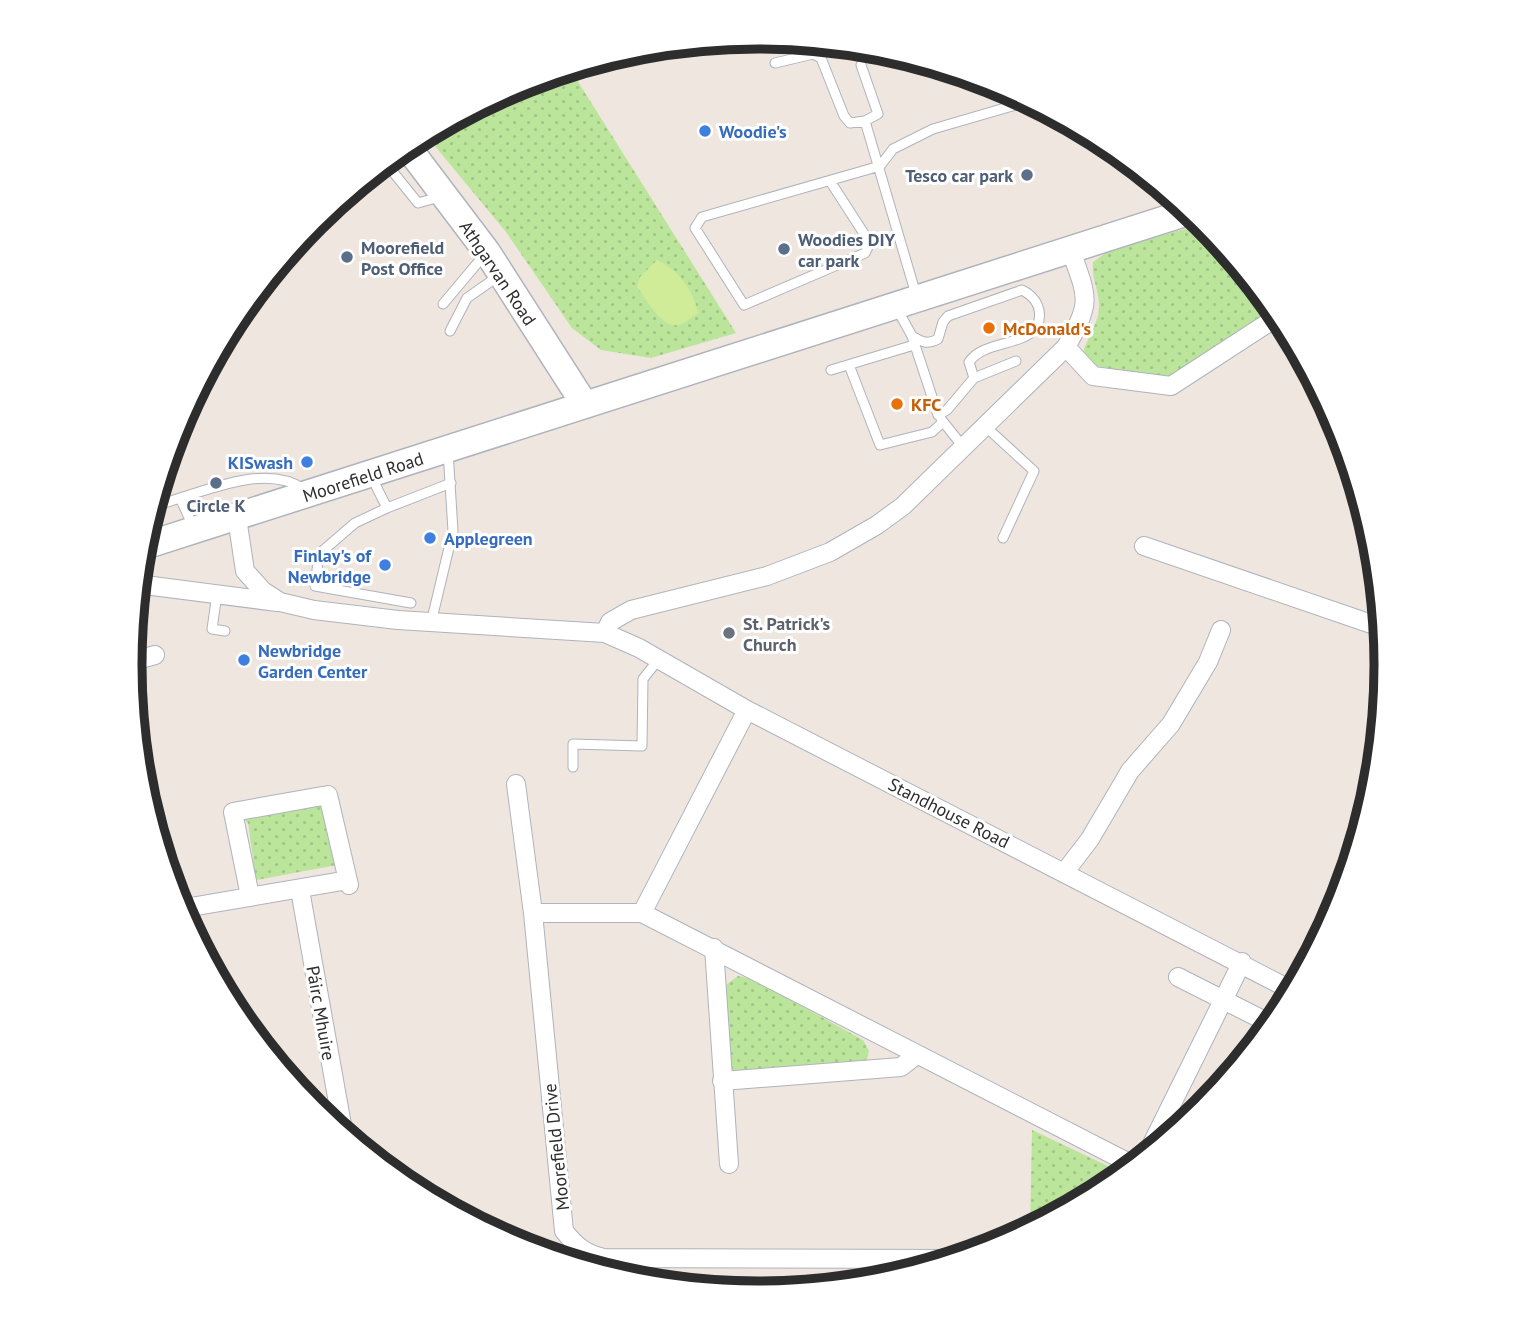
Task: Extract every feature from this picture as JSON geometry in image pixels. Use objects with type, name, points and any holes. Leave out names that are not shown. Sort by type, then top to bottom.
[{"type":"main road","name":"Athgarvan Road","points":[[413,154],[487,252],[585,405]]},
{"type":"main road","name":"Moorefield Road","points":[[153,543],[1178,215]]},
{"type":"street","points":[[147,585],[280,602],[314,610],[431,623],[605,633],[610,622],[631,610],[766,576],[830,552],[903,506],[1066,347],[1084,316],[1085,304],[1085,292],[1071,251]]},
{"type":"street","points":[[1066,347],[1093,376],[1171,386],[1270,322]]},
{"type":"street","points":[[237,518],[245,571],[263,591],[280,602]]},
{"type":"street","points":[[1144,545],[1373,625]]},
{"type":"street","points":[[1064,873],[1090,839],[1130,771],[1171,724],[1208,663],[1221,630]]},
{"type":"street","name":"Standhouse Road","points":[[605,633],[747,710],[1284,986]]},
{"type":"street","points":[[142,659],[155,655]]},
{"type":"street","points":[[642,913],[747,710]]},
{"type":"street","name":"Moorefield Drive","points":[[516,784],[533,913],[564,1231],[575,1244],[587,1254],[604,1258],[925,1259]]},
{"type":"street","points":[[191,907],[349,882],[328,795],[233,812],[250,896]]},
{"type":"street","name":"Páirc Mhuire","points":[[300,890],[341,1119]]},
{"type":"street","points":[[533,913],[642,913],[714,948],[915,1056],[1125,1161]]},
{"type":"street","points":[[714,948],[729,1164]]},
{"type":"street","points":[[1155,1137],[1242,962]]},
{"type":"street","points":[[1178,978],[1263,1020]]},
{"type":"street","points":[[722,1081],[901,1068],[915,1056]]},
{"type":"lane","points":[[775,63],[813,54],[821,58],[849,123],[864,121],[878,114],[861,65]]},
{"type":"lane","points":[[830,181],[870,243],[865,253],[744,305],[695,228],[702,217],[880,166],[893,149],[933,129],[1014,105]]},
{"type":"lane","points":[[864,121],[880,166],[913,341],[940,419],[964,448]]},
{"type":"lane","points":[[391,170],[418,203],[427,203],[444,195]]},
{"type":"lane","points":[[443,304],[487,252]]},
{"type":"lane","points":[[450,331],[467,298],[502,274]]},
{"type":"lane","points":[[831,370],[913,341],[932,343],[938,339],[943,322],[948,316],[1022,290],[1033,296],[1038,304],[1037,328],[1029,337],[976,353],[969,362],[974,378]]},
{"type":"lane","points":[[849,365],[880,444],[932,432],[974,378],[1016,361]]},
{"type":"lane","points":[[986,427],[1034,471],[1003,538]]},
{"type":"lane","points":[[431,623],[453,531],[448,449]]},
{"type":"lane","points":[[370,475],[387,508]]},
{"type":"lane","points":[[164,503],[246,480],[290,479],[311,494]]},
{"type":"lane","points":[[411,603],[315,586],[319,554],[355,523],[451,483]]},
{"type":"lane","points":[[180,498],[195,531]]},
{"type":"lane","points":[[217,594],[212,629],[225,631]]},
{"type":"lane","points":[[573,767],[573,744],[642,746],[643,678],[658,660]]},
{"type":"green space","points":[[575,77],[736,333],[651,358],[601,350],[572,328],[506,232],[432,143],[522,96]]},
{"type":"green space","points":[[1191,227],[1222,259],[1265,314],[1170,378],[1096,366],[1082,356],[1099,308],[1093,262],[1111,249]]},
{"type":"green space","points":[[657,260],[672,269],[689,289],[698,313],[685,322],[672,325],[666,322],[637,287],[640,277]]},
{"type":"green space","points":[[320,802],[342,864],[252,881],[248,865],[253,858],[248,823],[242,818]]},
{"type":"green space","points":[[738,976],[753,979],[863,1040],[869,1051],[867,1060],[739,1073],[732,1069],[728,1060],[723,987]]},
{"type":"green space","points":[[1032,1130],[1114,1169],[1066,1199],[1030,1218]]},
{"type":"place","name":"Woodie's","points":[[705,131]]},
{"type":"place","name":"Tesco car park","points":[[1027,175]]},
{"type":"place","name":"Woodies DIY car park","points":[[784,249]]},
{"type":"place","name":"Moorefield Post Office","points":[[347,257]]},
{"type":"place","name":"McDonald's","points":[[989,328]]},
{"type":"place","name":"KFC","points":[[897,404]]},
{"type":"place","name":"KISwash","points":[[307,462]]},
{"type":"place","name":"Circle K","points":[[216,483]]},
{"type":"place","name":"Applegreen","points":[[430,538]]},
{"type":"place","name":"Finlay's of Newbridge","points":[[385,565]]},
{"type":"place","name":"St. Patrick's Church","points":[[729,633]]},
{"type":"place","name":"Newbridge Garden Center","points":[[244,660]]}]
